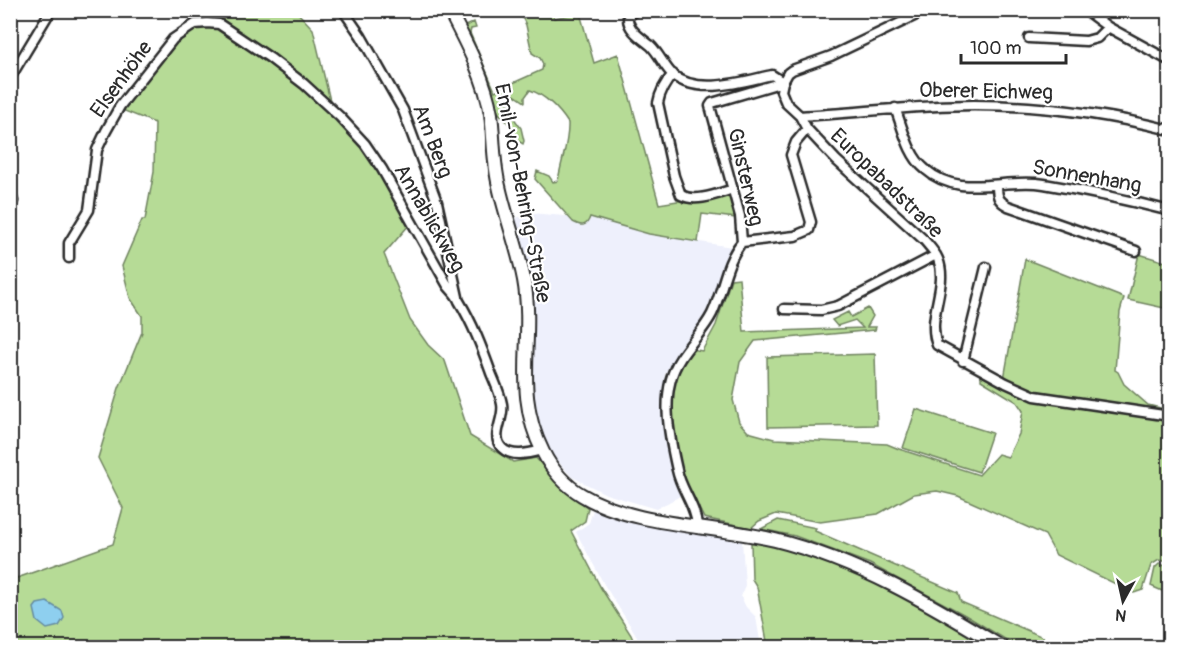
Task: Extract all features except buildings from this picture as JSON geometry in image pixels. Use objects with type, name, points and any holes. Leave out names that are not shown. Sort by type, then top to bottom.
[{"type":"main road","name":"Emil-von-Behring-Straße","points":[[449,10],[477,69],[491,112],[499,186],[524,283],[527,410],[542,450],[564,482],[589,499],[622,513],[774,540],[845,562],[892,583],[1003,648]]},
{"type":"street","points":[[10,78],[51,10]]},
{"type":"street","name":"Am Berg","points":[[343,10],[361,36],[403,110],[437,202],[458,297]]},
{"type":"street","points":[[635,10],[628,17],[628,23],[632,29],[656,50],[673,74],[702,86],[728,84],[772,75],[783,82],[792,70],[831,56],[927,10]]},
{"type":"street","points":[[1085,10],[1108,27],[1170,61]]},
{"type":"street","name":"Elsenhöhe","points":[[69,258],[69,243],[88,210],[97,150],[120,106],[173,39],[195,24],[207,22],[219,24]]},
{"type":"street","name":"Annablickweg","points":[[219,24],[304,84],[365,144],[382,169],[448,286],[458,297],[479,341],[502,404],[502,417],[497,436],[500,446],[506,452],[514,454],[542,450]]},
{"type":"street","points":[[1029,38],[1086,41],[1097,38],[1108,27]]},
{"type":"street","points":[[673,74],[659,95],[658,103],[674,176],[681,195],[688,199],[701,198],[733,189]]},
{"type":"street","name":"Europabadstraße","points":[[783,82],[782,91],[786,102],[800,116],[807,129],[836,160],[924,240],[936,255],[940,262],[940,286],[932,333],[937,345],[963,361],[1035,396],[1170,416]]},
{"type":"street","name":"Ginsterweg","points":[[697,526],[695,514],[678,472],[666,402],[670,380],[679,360],[709,320],[733,252],[742,242],[740,216],[712,113],[712,103],[783,82]]},
{"type":"street","name":"Oberer Eichweg","points":[[800,116],[895,108],[972,105],[1037,107],[1103,116],[1170,130]]},
{"type":"street","name":"Sonnenhang","points":[[895,108],[912,153],[926,170],[942,180],[954,184],[984,186],[1024,182],[1043,183],[1170,211]]},
{"type":"street","points":[[742,242],[795,236],[808,230],[811,222],[791,155],[796,142],[807,129]]},
{"type":"street","points":[[997,185],[998,197],[1008,206],[1136,251]]},
{"type":"street","points":[[784,309],[821,310],[838,306],[936,255]]},
{"type":"street","points":[[963,361],[986,267]]},
{"type":"shaded area","points":[[531,213],[597,219],[649,234],[732,247],[703,319],[673,359],[665,374],[662,401],[673,473],[682,495],[656,509],[606,494],[572,477],[552,455],[544,441],[532,410],[513,219]]},
{"type":"shaded area","points":[[593,510],[627,521],[742,540],[745,585],[741,597],[746,607],[756,617],[761,647],[641,647],[576,532],[589,523]]},
{"type":"green space","points":[[211,11],[296,11],[313,29],[331,105],[379,170],[410,224],[384,254],[410,320],[428,345],[445,361],[470,436],[513,462],[536,458],[558,484],[588,508],[585,521],[571,531],[636,647],[11,647],[10,566],[17,578],[113,544],[123,508],[98,458],[119,388],[142,332],[142,316],[130,298],[122,266],[142,220],[145,220],[154,172],[155,123],[122,110],[175,41],[196,26],[216,25],[218,18]]},
{"type":"green space","points":[[519,11],[548,11],[554,14],[554,18],[580,13],[594,63],[618,54],[659,204],[728,196],[737,218],[702,214],[698,242],[649,234],[590,217],[584,225],[573,222],[535,179],[537,171],[549,176],[553,182],[558,181],[568,123],[551,103],[536,92],[530,90],[525,97],[525,102],[513,94],[509,96],[508,110],[521,128],[524,141],[523,144],[518,141],[509,124],[498,112],[465,29],[465,26],[474,22],[476,28],[471,29],[470,33],[495,91],[542,70],[543,64],[540,58],[532,53],[526,25]]},
{"type":"green space","points":[[1139,254],[1169,263],[1169,309],[1128,300]]},
{"type":"green space","points":[[1025,259],[1124,298],[1120,312],[1115,370],[1124,384],[1148,405],[1169,410],[1169,562],[1159,560],[1151,565],[1143,590],[1134,593],[1056,555],[1045,535],[958,496],[937,491],[914,494],[878,514],[820,522],[776,514],[759,521],[751,528],[704,518],[680,472],[671,404],[674,382],[691,349],[702,351],[716,325],[731,279],[739,278],[744,332],[863,328],[855,320],[837,326],[832,320],[848,312],[851,317],[868,308],[873,316],[867,327],[876,327],[875,330],[755,341],[740,362],[733,400],[739,422],[748,432],[774,439],[887,444],[979,475],[998,454],[1008,457],[1019,434],[1023,411],[1017,402],[981,380],[981,374],[1003,385]]},
{"type":"green space","points":[[875,354],[877,425],[768,427],[767,357]]},
{"type":"green space","points":[[916,409],[992,433],[979,472],[903,448]]},
{"type":"green space","points":[[778,520],[816,528],[815,531],[958,593],[961,602],[1043,637],[1046,641],[1044,647],[1018,647],[965,615],[870,564],[795,536],[761,529]]},
{"type":"green space","points":[[751,542],[769,543],[844,564],[994,647],[768,647],[757,587],[752,579]]},
{"type":"green space","points":[[1159,564],[1169,567],[1169,594],[1151,586],[1155,568]]},
{"type":"water","points":[[47,602],[62,611],[64,618],[59,626],[47,629],[37,621],[34,608],[37,604]]}]
